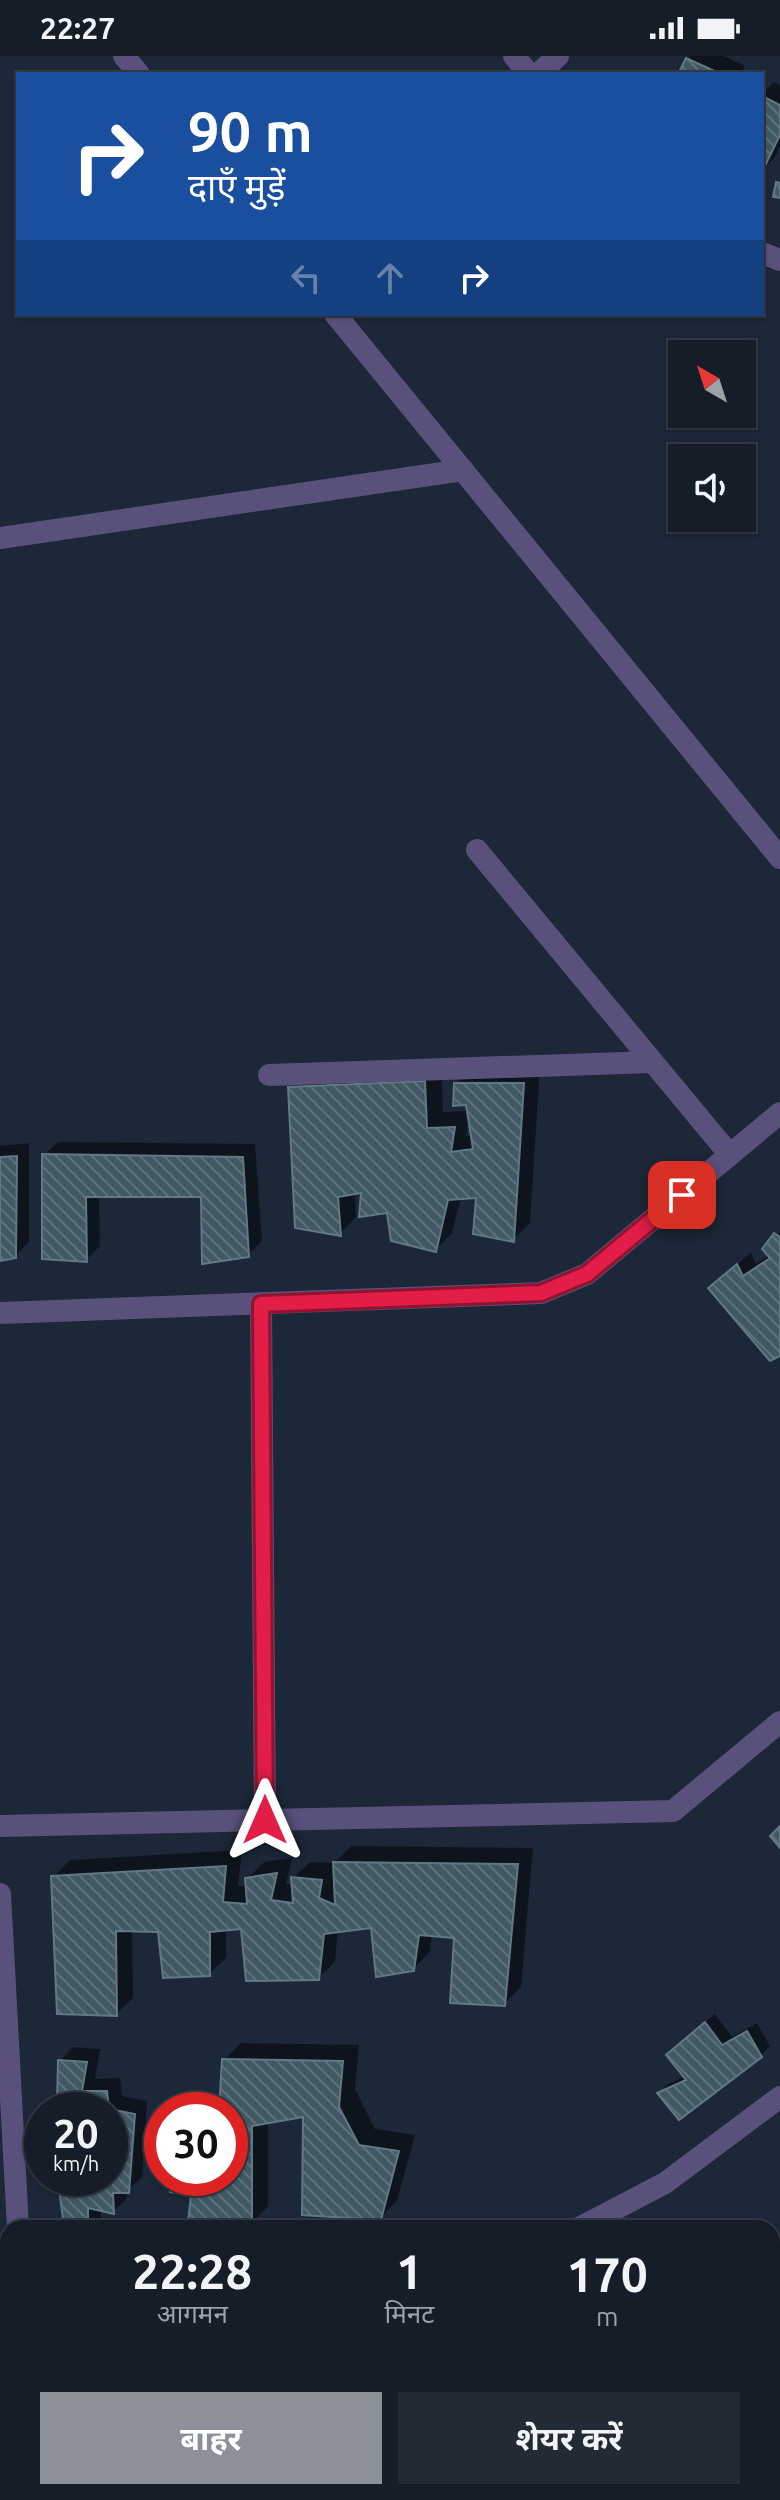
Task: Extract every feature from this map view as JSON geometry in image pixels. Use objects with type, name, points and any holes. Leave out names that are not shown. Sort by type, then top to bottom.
[{"type":"street","points":[[124,56],[137,72]]},
{"type":"street","points":[[514,56],[527,72]]},
{"type":"street","points":[[540,72],[558,56]]},
{"type":"street","points":[[337,316],[780,858]]},
{"type":"street","points":[[0,538],[463,470]]},
{"type":"street","points":[[477,850],[730,1155]]},
{"type":"street","points":[[269,1075],[652,1062]]},
{"type":"street","points":[[0,1313],[541,1293],[587,1274],[780,1113]]},
{"type":"street","points":[[261,1304],[265,1820]]},
{"type":"street","points":[[0,1826],[673,1811],[780,1722]]},
{"type":"street","points":[[0,1894],[18,2220]]},
{"type":"street","points":[[594,2220],[665,2183],[780,2097]]},
{"type":"building","points":[[686,58],[717,72],[679,72]]},
{"type":"building","points":[[764,97],[780,105],[780,135],[764,168]]},
{"type":"building","points":[[776,182],[780,183],[780,198],[773,197]]},
{"type":"building","points":[[425,1081],[427,1128],[455,1127],[451,1152],[473,1149],[466,1105],[453,1106],[454,1083],[524,1083],[514,1242],[473,1234],[476,1198],[448,1200],[436,1252],[391,1241],[387,1213],[359,1217],[361,1193],[338,1197],[341,1236],[295,1228],[288,1087]]},
{"type":"building","points":[[42,1154],[243,1157],[249,1257],[202,1264],[201,1197],[86,1197],[87,1262],[42,1259]]},
{"type":"building","points":[[17,1156],[16,1258],[0,1261],[0,1157]]},
{"type":"building","points":[[774,1233],[780,1237],[780,1356],[770,1361],[708,1288],[737,1264],[743,1276],[770,1258],[762,1249]]},
{"type":"building","points":[[780,1826],[780,1848],[770,1836]]},
{"type":"building","points":[[333,1862],[518,1864],[505,2006],[450,2003],[454,1938],[419,1935],[414,1971],[376,1977],[371,1928],[324,1934],[319,1980],[246,1981],[241,1929],[210,1932],[210,1976],[163,1978],[158,1932],[116,1931],[117,2016],[57,2014],[51,1876],[226,1866],[223,1902],[247,1904],[245,1878],[277,1873],[271,1900],[293,1903],[291,1877],[322,1880],[319,1898],[335,1905]]},
{"type":"building","points":[[705,2022],[722,2045],[747,2031],[762,2057],[679,2120],[657,2093],[686,2080],[666,2055]]},
{"type":"building","points":[[222,2059],[343,2061],[339,2107],[359,2145],[399,2151],[381,2220],[302,2215],[303,2117],[252,2126],[252,2220],[188,2220],[191,2196],[248,2196],[248,2092],[220,2092]]},
{"type":"building","points":[[58,2060],[87,2062],[82,2091],[107,2091],[57,2092]]},
{"type":"building","points":[[128,2113],[135,2114],[128,2193]]},
{"type":"building","points":[[60,2196],[113,2196],[114,2214],[88,2208],[88,2220],[63,2220]]},
{"type":"route","points":[[265,1820],[261,1304],[541,1293],[587,1274],[682,1195]]}]
